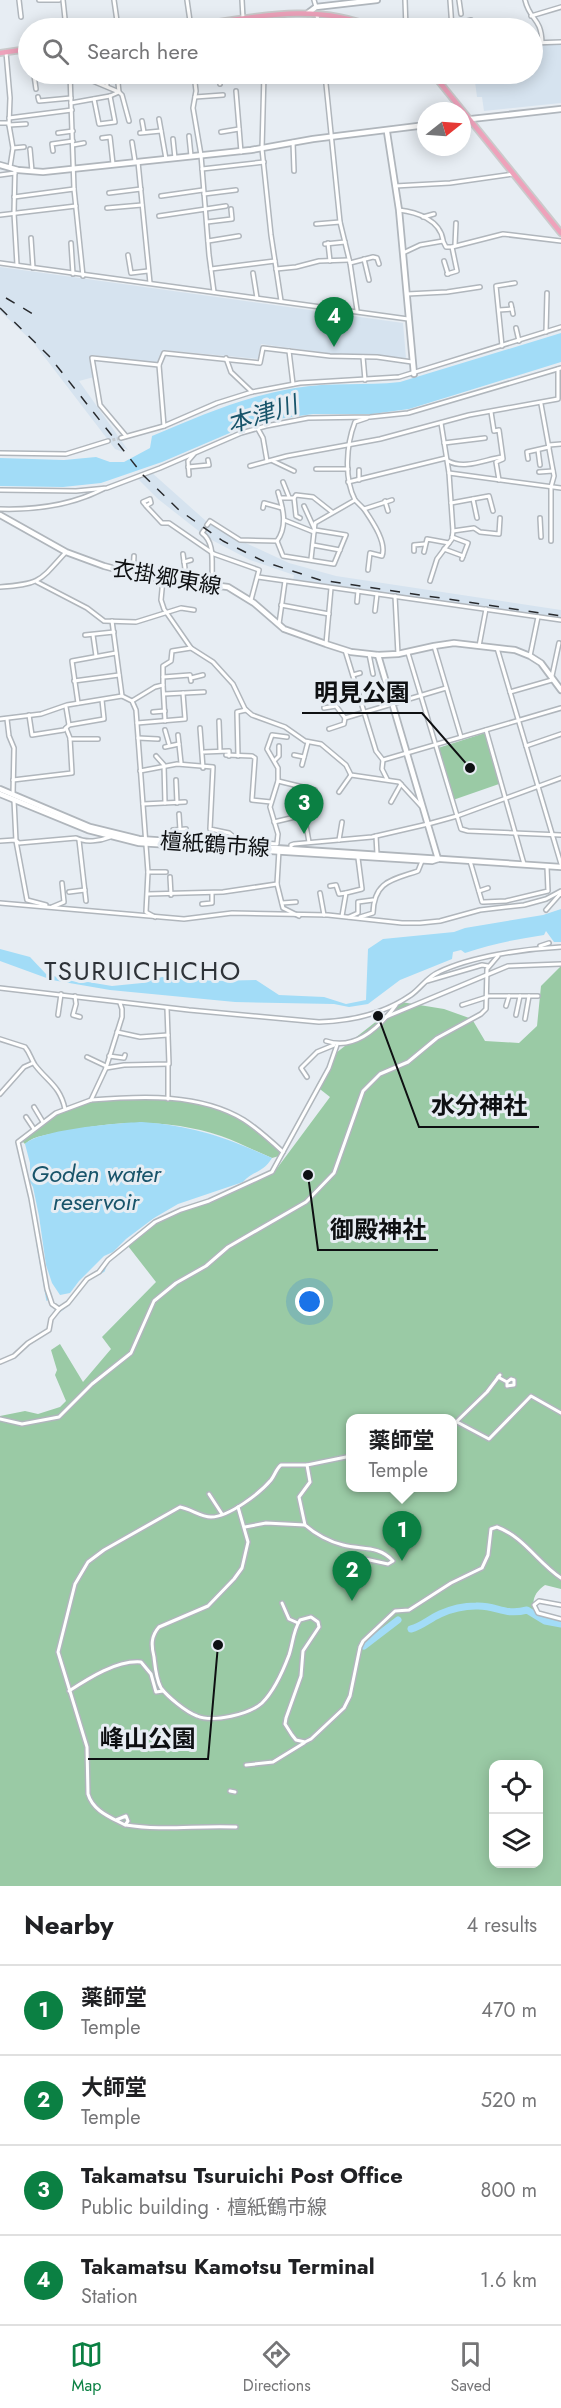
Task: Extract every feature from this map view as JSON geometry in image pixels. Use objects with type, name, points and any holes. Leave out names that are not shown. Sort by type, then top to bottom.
[{"type":"main road","points":[[308,13],[316,7],[377,0]]},
{"type":"main road","points":[[243,18],[308,13],[341,18]]},
{"type":"main road","points":[[0,53],[18,50]]},
{"type":"main road","points":[[441,84],[456,102]]},
{"type":"main road","points":[[471,119],[561,109]]},
{"type":"main road","points":[[471,120],[561,233]]},
{"type":"main road","points":[[0,165],[13,170],[33,172],[75,169],[241,152],[293,142],[417,127]]},
{"type":"main road","points":[[387,132],[399,210],[414,374]]},
{"type":"main road","name":"衣掛郷東線","points":[[0,515],[66,552],[132,573],[187,583],[228,587],[251,600],[292,633],[326,645],[378,655],[398,654],[454,643],[515,650],[541,663],[561,690]]},
{"type":"main road","points":[[378,655],[438,859]]},
{"type":"main road","name":"檀紙鶴市線","points":[[0,789],[69,823],[110,837],[145,842],[278,848]]},
{"type":"main road","name":"檀紙鶴市線","points":[[0,794],[14,797],[90,827],[145,842],[238,844],[278,848],[291,852],[358,858],[422,861],[438,859],[561,866]]},
{"type":"main road","name":"檀紙鶴市線","points":[[291,852],[377,854],[438,859]]},
{"type":"street","points":[[19,0],[21,17]]},
{"type":"street","points":[[39,0],[61,0],[64,18]]},
{"type":"street","points":[[114,0],[117,18]]},
{"type":"street","points":[[187,0],[190,18]]},
{"type":"street","points":[[242,0],[243,18]]},
{"type":"street","points":[[314,0],[316,7]]},
{"type":"street","points":[[405,0],[406,18]]},
{"type":"street","points":[[450,0],[451,18]]},
{"type":"street","points":[[459,0],[460,14]]},
{"type":"street","points":[[525,0],[531,16],[561,7]]},
{"type":"street","points":[[317,14],[318,18]]},
{"type":"street","points":[[543,42],[561,42]]},
{"type":"street","points":[[6,52],[10,98],[9,124],[13,148],[17,266]]},
{"type":"street","points":[[35,84],[36,89]]},
{"type":"street","points":[[70,84],[74,189],[84,276]]},
{"type":"street","points":[[104,84],[122,95],[129,121]]},
{"type":"street","points":[[118,84],[119,92]]},
{"type":"street","points":[[194,84],[194,108],[201,155],[214,293]]},
{"type":"street","points":[[262,84],[262,148],[281,301]]},
{"type":"street","points":[[326,84],[340,222],[350,262],[357,310]]},
{"type":"street","points":[[236,91],[241,152]]},
{"type":"street","points":[[101,92],[102,97]]},
{"type":"street","points":[[38,97],[39,101],[52,98],[87,100],[111,96],[119,92]]},
{"type":"street","points":[[86,95],[87,100]]},
{"type":"street","points":[[195,97],[223,95]]},
{"type":"street","points":[[94,99],[99,124],[115,122],[111,96]]},
{"type":"street","points":[[9,118],[72,110]]},
{"type":"street","points":[[159,119],[166,159]]},
{"type":"street","points":[[142,121],[142,133],[161,131]]},
{"type":"street","points":[[0,123],[26,124]]},
{"type":"street","points":[[221,132],[239,129]]},
{"type":"street","points":[[58,133],[73,131]]},
{"type":"street","points":[[189,136],[191,156]]},
{"type":"street","points":[[102,138],[110,137],[113,165]]},
{"type":"street","points":[[173,140],[175,158]]},
{"type":"street","points":[[132,142],[141,189],[150,284]]},
{"type":"street","points":[[293,142],[294,171]]},
{"type":"street","points":[[53,150],[52,144],[84,143]]},
{"type":"street","points":[[13,148],[24,147]]},
{"type":"street","points":[[30,149],[33,172]]},
{"type":"street","points":[[202,169],[264,162]]},
{"type":"street","points":[[0,175],[13,170]]},
{"type":"street","points":[[395,186],[450,183],[514,173]]},
{"type":"street","points":[[14,197],[74,189]]},
{"type":"street","points":[[110,193],[141,189]]},
{"type":"street","points":[[161,195],[236,190]]},
{"type":"street","points":[[106,208],[142,205]]},
{"type":"street","points":[[0,215],[76,206]]},
{"type":"street","points":[[159,216],[226,206]]},
{"type":"street","points":[[207,222],[232,219],[231,209]]},
{"type":"street","points":[[399,210],[423,217],[439,228],[446,247],[502,234],[561,242]]},
{"type":"street","points":[[423,217],[434,214]]},
{"type":"street","points":[[316,224],[340,222]]},
{"type":"street","points":[[444,261],[448,274],[457,271],[454,246],[456,223]]},
{"type":"street","points":[[208,241],[239,237]]},
{"type":"street","points":[[31,238],[33,268]]},
{"type":"street","points":[[403,253],[420,245],[443,241]]},
{"type":"street","points":[[330,261],[327,244],[345,242]]},
{"type":"street","points":[[70,243],[73,274]]},
{"type":"street","points":[[128,255],[131,273],[148,271]]},
{"type":"street","points":[[276,269],[330,261],[350,262],[376,257],[379,264]]},
{"type":"street","points":[[364,259],[369,280]]},
{"type":"street","points":[[211,269],[275,261]]},
{"type":"street","points":[[0,263],[84,276],[357,310],[408,319]]},
{"type":"street","points":[[253,273],[257,298]]},
{"type":"street","points":[[502,346],[496,286],[515,283]]},
{"type":"street","points":[[405,294],[447,292],[480,287]]},
{"type":"street","points":[[546,332],[548,293]]},
{"type":"street","points":[[512,304],[513,314]]},
{"type":"street","points":[[498,310],[512,309]]},
{"type":"street","points":[[121,438],[164,426],[217,403],[252,392],[293,384],[365,380],[414,374],[561,327]]},
{"type":"street","points":[[516,328],[519,341]]},
{"type":"street","points":[[164,426],[159,365],[164,353],[260,363],[263,348],[412,362]]},
{"type":"street","points":[[289,351],[293,384]]},
{"type":"street","points":[[363,357],[365,380]]},
{"type":"street","points":[[126,436],[100,405],[92,358],[159,365]]},
{"type":"street","points":[[226,358],[231,372],[252,392]]},
{"type":"street","points":[[0,509],[35,508],[87,496],[257,428],[308,418],[370,417],[421,410],[559,369],[558,399],[250,466]]},
{"type":"street","points":[[540,403],[553,471],[550,487],[551,541]]},
{"type":"street","points":[[491,412],[493,427],[500,432],[503,459],[496,462],[499,480]]},
{"type":"street","points":[[368,570],[370,553],[382,556],[384,552],[381,539],[364,509],[355,500],[348,482],[348,469],[350,445],[356,422],[370,417]]},
{"type":"street","points":[[429,581],[437,559],[449,543],[453,531],[449,473],[441,423]]},
{"type":"street","points":[[257,428],[269,461]]},
{"type":"street","points":[[444,443],[485,438]]},
{"type":"street","points":[[0,453],[66,454],[108,441]]},
{"type":"street","points":[[528,459],[527,452],[561,444]]},
{"type":"street","points":[[538,450],[540,465]]},
{"type":"street","points":[[189,474],[188,461],[195,452]]},
{"type":"street","points":[[348,482],[447,459],[458,465],[502,457]]},
{"type":"street","points":[[188,467],[209,465],[208,460]]},
{"type":"street","points":[[269,461],[294,471]]},
{"type":"street","points":[[316,469],[348,469]]},
{"type":"street","points":[[359,470],[359,480]]},
{"type":"street","points":[[539,472],[553,471]]},
{"type":"street","points":[[449,473],[561,488]]},
{"type":"street","points":[[283,482],[289,497]]},
{"type":"street","points":[[0,490],[76,491],[107,488]]},
{"type":"street","points":[[277,541],[282,532],[284,520],[278,492]]},
{"type":"street","points":[[280,498],[295,494],[313,497],[332,512]]},
{"type":"street","points":[[295,494],[294,510],[296,516],[300,518]]},
{"type":"street","points":[[452,503],[489,496],[493,511]]},
{"type":"street","points":[[473,499],[477,518]]},
{"type":"street","points":[[311,559],[315,523],[355,500]]},
{"type":"street","points":[[364,509],[392,500]]},
{"type":"street","points":[[385,501],[388,511]]},
{"type":"street","points":[[263,508],[264,503],[282,508]]},
{"type":"street","points":[[146,506],[162,523],[169,523],[212,554],[260,570],[251,600]]},
{"type":"street","points":[[304,506],[314,531]]},
{"type":"street","points":[[453,531],[474,528],[480,532],[499,534],[500,518]]},
{"type":"street","points":[[540,518],[541,537]]},
{"type":"street","points":[[277,541],[283,556],[334,564],[346,535],[314,531],[284,520]]},
{"type":"street","points":[[207,525],[210,521],[240,540],[277,541]]},
{"type":"street","points":[[540,524],[551,523]]},
{"type":"street","points":[[204,530],[202,533],[210,540],[213,584]]},
{"type":"street","points":[[444,549],[463,557],[468,543],[452,537]]},
{"type":"street","points":[[424,552],[427,539],[449,543]]},
{"type":"street","points":[[414,551],[414,545],[425,544]]},
{"type":"street","points":[[313,545],[340,550]]},
{"type":"street","points":[[0,587],[29,585],[37,582],[66,552]]},
{"type":"street","points":[[183,554],[187,583]]},
{"type":"street","points":[[132,573],[134,556]]},
{"type":"street","points":[[184,562],[191,560]]},
{"type":"street","points":[[258,577],[561,620]]},
{"type":"street","points":[[163,579],[161,600],[166,614],[191,648],[213,662],[233,684],[246,710],[252,715],[285,727],[308,742],[321,744],[346,765],[351,775]]},
{"type":"street","points":[[279,624],[285,581]]},
{"type":"street","points":[[37,582],[87,608],[104,621],[136,622],[182,608],[194,610]]},
{"type":"street","points":[[326,645],[331,588]]},
{"type":"street","points":[[357,602],[358,591]]},
{"type":"street","points":[[375,610],[378,594]]},
{"type":"street","points":[[395,596],[398,654]]},
{"type":"street","points":[[281,605],[329,614]]},
{"type":"street","points":[[479,647],[486,609]]},
{"type":"street","points":[[530,656],[538,617]]},
{"type":"street","points":[[112,621],[122,696]]},
{"type":"street","points":[[86,636],[114,632]]},
{"type":"street","points":[[93,634],[96,656]]},
{"type":"street","points":[[510,692],[553,677],[559,643]]},
{"type":"street","points":[[434,646],[461,737]]},
{"type":"street","points":[[165,721],[163,666],[171,661],[172,651],[191,648]]},
{"type":"street","points":[[497,648],[561,866]]},
{"type":"street","points":[[345,650],[376,751],[383,760],[382,769],[387,779]]},
{"type":"street","points":[[408,652],[461,829],[561,835]]},
{"type":"street","points":[[78,703],[71,663],[73,660],[117,653]]},
{"type":"street","points":[[369,654],[373,674]]},
{"type":"street","points":[[353,675],[360,673]]},
{"type":"street","points":[[74,681],[119,675]]},
{"type":"street","points":[[163,677],[190,675],[191,680],[203,675]]},
{"type":"street","points":[[132,701],[154,687],[163,685]]},
{"type":"street","points":[[345,718],[446,688]]},
{"type":"street","points":[[164,694],[204,692]]},
{"type":"street","points":[[342,693],[344,697],[358,692]]},
{"type":"street","points":[[137,723],[185,719],[183,693]]},
{"type":"street","points":[[0,719],[29,716],[78,703],[122,696],[132,701],[136,710],[148,872],[146,912],[156,918]]},
{"type":"street","points":[[29,716],[32,735],[104,719],[102,699]]},
{"type":"street","points":[[324,708],[336,706],[345,718],[344,724],[329,729]]},
{"type":"street","points":[[12,780],[72,773],[66,707]]},
{"type":"street","points":[[383,760],[561,708]]},
{"type":"street","points":[[238,756],[237,712],[246,710]]},
{"type":"street","points":[[153,712],[165,711]]},
{"type":"street","points":[[8,719],[9,736],[14,748],[12,780],[16,841],[27,900],[51,907],[64,902],[62,883]]},
{"type":"street","points":[[219,721],[220,750]]},
{"type":"street","points":[[200,728],[204,752],[203,768]]},
{"type":"street","points":[[165,730],[167,746],[179,744]]},
{"type":"street","points":[[486,730],[524,865]]},
{"type":"street","points":[[526,746],[561,734]]},
{"type":"street","points":[[178,735],[181,764]]},
{"type":"street","points":[[287,737],[271,736],[267,752],[275,760],[278,768],[278,781],[271,802],[278,834],[278,884],[285,910],[299,916]]},
{"type":"street","points":[[138,738],[158,739]]},
{"type":"street","points":[[70,739],[98,739]]},
{"type":"street","points":[[302,765],[308,742]]},
{"type":"street","points":[[275,760],[279,756],[279,746]]},
{"type":"street","points":[[204,752],[229,751],[228,756],[255,758],[252,800],[271,802]]},
{"type":"street","points":[[294,755],[304,757]]},
{"type":"street","points":[[156,756],[164,767],[165,803]]},
{"type":"street","points":[[140,771],[181,764],[203,768],[213,767],[210,829],[229,833],[238,844]]},
{"type":"street","points":[[351,775],[387,779],[401,784],[417,804],[423,807]]},
{"type":"street","points":[[339,792],[351,775]]},
{"type":"street","points":[[291,852],[294,844],[376,836],[428,824],[457,816],[561,778]]},
{"type":"street","points":[[176,780],[177,803]]},
{"type":"street","points":[[278,781],[315,790],[315,804]]},
{"type":"street","points":[[391,802],[401,784]]},
{"type":"street","points":[[142,804],[185,802]]},
{"type":"street","points":[[274,822],[312,813]]},
{"type":"street","points":[[179,814],[180,830]]},
{"type":"street","points":[[304,814],[309,842]]},
{"type":"street","points":[[339,840],[342,822]]},
{"type":"street","points":[[174,842],[173,830],[186,829]]},
{"type":"street","points":[[376,836],[377,854]]},
{"type":"street","points":[[0,841],[19,843],[76,838],[102,840],[110,837]]},
{"type":"street","points":[[79,840],[86,901]]},
{"type":"street","points":[[330,886],[336,885],[339,894],[362,889],[358,858]]},
{"type":"street","points":[[356,918],[372,915],[375,895],[380,888],[400,876],[418,871],[422,861]]},
{"type":"street","points":[[470,861],[484,902],[506,902],[548,891],[546,866]]},
{"type":"street","points":[[148,872],[166,872]]},
{"type":"street","points":[[170,877],[171,895]]},
{"type":"street","points":[[148,894],[212,893],[278,884]]},
{"type":"street","points":[[479,891],[488,888]]},
{"type":"street","points":[[69,892],[85,890]]},
{"type":"street","points":[[0,903],[184,920],[232,913],[342,916],[402,923],[440,921],[480,910],[537,902],[561,892]]},
{"type":"street","points":[[546,910],[561,892]]},
{"type":"street","points":[[202,904],[212,903],[212,893]]},
{"type":"street","points":[[320,893],[324,915]]},
{"type":"street","points":[[342,916],[346,893]]},
{"type":"street","points":[[349,917],[358,913],[358,902],[374,900]]},
{"type":"street","points":[[282,903],[296,902]]},
{"type":"street","points":[[537,948],[549,943]]},
{"type":"street","points":[[0,988],[167,1008],[327,1022],[366,1016],[397,1003],[412,994],[425,981],[449,968],[537,948],[561,947]]},
{"type":"street","points":[[0,1419],[22,1424],[32,1423],[51,1420],[66,1412],[92,1384],[131,1353],[154,1301],[176,1283],[206,1266],[228,1247],[306,1202],[316,1193],[334,1173],[363,1091],[369,1083],[380,1074],[408,1062],[452,1028],[481,1014],[486,1009],[488,966],[498,956]]},
{"type":"street","points":[[386,1017],[508,966],[561,964]]},
{"type":"street","points":[[425,981],[482,965],[488,966]]},
{"type":"street","points":[[58,1015],[61,994]]},
{"type":"street","points":[[75,996],[76,1004],[73,1015],[80,1017]]},
{"type":"street","points":[[462,1005],[487,996],[538,996]]},
{"type":"street","points":[[506,1006],[509,996]]},
{"type":"street","points":[[516,1015],[520,996]]},
{"type":"street","points":[[525,1019],[529,996]]},
{"type":"street","points":[[91,1100],[110,1056],[122,1009],[120,1003]]},
{"type":"street","points":[[307,1077],[301,1068],[316,1052],[336,1044],[355,1041],[386,1017],[397,1003]]},
{"type":"street","points":[[122,1009],[134,1004]]},
{"type":"street","points":[[167,1008],[168,1099]]},
{"type":"street","points":[[117,1032],[140,1037],[168,1035]]},
{"type":"street","points":[[0,1039],[25,1047],[33,1063],[60,1092],[65,1109]]},
{"type":"street","points":[[326,1041],[336,1044]]},
{"type":"street","points":[[0,1362],[14,1356],[28,1343],[49,1330],[51,1319],[58,1309],[68,1303],[82,1284],[99,1272],[108,1260],[144,1230],[166,1216],[209,1201],[267,1176],[274,1169],[304,1109],[329,1068],[336,1044]]},
{"type":"street","points":[[110,1056],[124,1058],[125,1055]]},
{"type":"street","points":[[87,1057],[106,1067],[168,1064]]},
{"type":"street","points":[[0,1094],[24,1067],[33,1063]]},
{"type":"street","points":[[58,1309],[52,1304],[46,1289],[31,1198],[25,1180],[22,1154],[17,1144],[44,1122],[65,1109],[91,1100],[129,1097],[168,1099],[227,1111],[253,1126],[283,1152]]},
{"type":"street","points":[[34,1107],[44,1122]]},
{"type":"street","points":[[26,1117],[34,1129]]},
{"type":"street","points":[[457,1422],[499,1376],[507,1382]]},
{"type":"street","points":[[457,1425],[489,1439],[531,1396],[561,1413]]},
{"type":"street","points":[[236,1827],[173,1829],[125,1825],[90,1802],[87,1747],[58,1652],[75,1584],[88,1562],[104,1550],[180,1507],[209,1517],[222,1514],[238,1507],[270,1481],[278,1466],[308,1465],[346,1457]]},
{"type":"street","points":[[304,1525],[299,1497],[310,1482],[308,1465]]},
{"type":"street","points":[[209,1494],[222,1514]]},
{"type":"street","points":[[238,1507],[245,1527],[248,1548],[242,1568],[208,1606],[159,1627],[154,1632],[152,1646],[158,1680],[164,1691],[200,1718],[247,1713],[260,1705],[275,1685],[289,1654],[298,1623],[303,1617],[311,1617],[318,1622],[319,1627],[303,1651],[301,1676],[285,1724],[296,1740],[305,1742]]},
{"type":"street","points":[[245,1527],[266,1523],[304,1525],[315,1534],[338,1544],[369,1548],[387,1554],[393,1561],[388,1564],[365,1559]]},
{"type":"street","points":[[246,1765],[273,1762],[323,1728],[348,1702],[363,1641],[394,1611],[410,1610],[451,1582],[482,1568],[488,1555],[491,1529],[496,1527],[517,1538],[545,1567],[561,1578]]},
{"type":"street","points":[[561,1605],[538,1601],[534,1605],[538,1613],[561,1618]]},
{"type":"street","points":[[282,1603],[289,1619],[298,1623]]},
{"type":"street","points":[[69,1691],[85,1681],[134,1661],[141,1662],[151,1674],[156,1692],[164,1691]]},
{"type":"street","points":[[116,1820],[126,1816],[128,1821],[125,1825]]},
{"type":"shaded area","points":[[561,43],[561,103],[484,111],[482,97],[477,97],[475,84],[543,84],[543,44]]},
{"type":"shaded area","points":[[0,267],[403,323],[406,358],[334,354],[261,344],[258,359],[163,350],[157,362],[154,363],[92,355],[89,357],[94,377],[79,381],[128,450],[124,448],[123,452],[115,449],[33,342],[0,311]]},
{"type":"shaded area","points":[[151,472],[206,521],[208,526],[211,525],[289,563],[336,576],[561,610],[561,618],[293,580],[294,575],[250,560],[210,539],[204,530],[200,532],[158,499],[137,478]]},
{"type":"green space","points":[[485,733],[499,784],[453,800],[438,748]]},
{"type":"green space","points":[[561,966],[561,1589],[545,1585],[536,1593],[533,1604],[535,1612],[561,1621],[561,1886],[0,1886],[0,1416],[25,1411],[38,1414],[60,1407],[66,1401],[55,1375],[57,1370],[51,1350],[60,1344],[83,1382],[111,1349],[102,1337],[156,1282],[128,1246],[151,1227],[177,1212],[228,1194],[278,1167],[330,1097],[316,1086],[336,1053],[401,1002],[444,1009],[472,1019],[485,1041],[519,1043],[537,1026],[541,986]]},
{"type":"green space","points":[[135,1098],[188,1102],[227,1112],[260,1132],[279,1149],[279,1156],[272,1158],[227,1138],[202,1130],[143,1123],[84,1128],[44,1135],[20,1144],[19,1141],[61,1112],[94,1101]]},
{"type":"water","name":"本津川","points":[[561,333],[561,362],[409,409],[372,414],[313,414],[271,420],[232,432],[162,462],[101,483],[63,487],[0,486],[0,458],[64,460],[96,457],[110,462],[124,462],[150,448],[152,436],[257,396],[308,386],[400,382]]},
{"type":"water","points":[[561,909],[561,942],[554,942],[546,931],[544,935],[504,942],[465,953],[461,950],[453,952],[452,959],[400,980],[368,1004],[349,1007],[334,1004],[235,1002],[110,990],[52,980],[0,961],[0,949],[30,957],[46,974],[80,983],[112,986],[142,983],[162,977],[214,981],[256,980],[279,995],[324,997],[346,1004],[366,1000],[368,949],[383,939],[454,932],[465,928],[543,915]]},
{"type":"water","name":"Goden water reservoir","points":[[142,1122],[178,1126],[209,1134],[272,1158],[243,1182],[178,1204],[154,1218],[113,1252],[104,1256],[70,1293],[60,1295],[52,1283],[46,1265],[25,1144],[47,1134],[99,1125]]},
{"type":"waterway","points":[[37,1243],[47,1300]]},
{"type":"waterway","points":[[88,1280],[104,1271],[107,1263]]},
{"type":"waterway","points":[[58,1313],[68,1305]]},
{"type":"waterway","points":[[411,1629],[444,1612],[471,1606],[512,1612],[527,1610],[545,1621],[561,1624]]},
{"type":"waterway","points":[[364,1646],[398,1620]]},
{"type":"tunnel","points":[[108,441],[121,438]]},
{"type":"railway","points":[[6,298],[38,317]]},
{"type":"railway","points":[[0,308],[49,356],[143,475],[179,510],[223,541],[265,562],[320,580],[561,616]]},
{"type":"place","name":"Takamatsu Kamotsu Terminal","points":[[334,347]]},
{"type":"place","name":"明見公園","points":[[470,768]]},
{"type":"place","name":"Takamatsu Tsuruichi Post Office","points":[[304,834]]},
{"type":"place","name":"水分神社","points":[[378,1016]]},
{"type":"place","name":"御殿神社","points":[[308,1175]]},
{"type":"place","name":"薬師堂","points":[[402,1561]]},
{"type":"place","name":"大師堂","points":[[352,1601]]},
{"type":"place","name":"峰山公園","points":[[218,1645]]},
{"type":"district","name":"TSURUICHICHO","points":[[143,971]]}]
